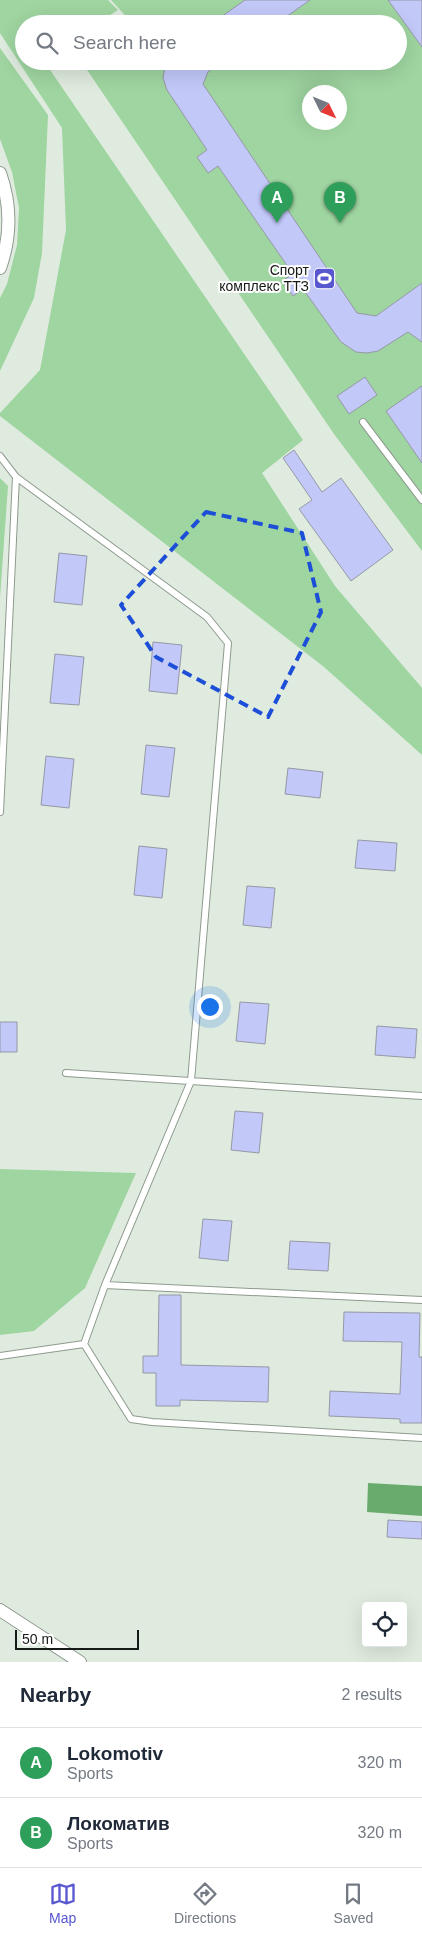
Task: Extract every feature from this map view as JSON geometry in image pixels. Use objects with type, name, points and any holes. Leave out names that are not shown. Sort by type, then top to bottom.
[{"type":"street","points":[[0,173],[9,210],[6,245],[0,268]]},
{"type":"street","points":[[0,1610],[80,1662]]},
{"type":"lane","points":[[363,422],[422,500]]},
{"type":"lane","points":[[0,456],[16,477],[207,617],[228,643],[192,1081],[105,1284],[84,1344]]},
{"type":"lane","points":[[0,812],[16,477]]},
{"type":"lane","points":[[66,1072],[422,1096]]},
{"type":"lane","points":[[105,1284],[422,1300]]},
{"type":"lane","points":[[0,1356],[84,1344]]},
{"type":"lane","points":[[84,1344],[131,1419],[152,1422],[422,1438]]},
{"type":"highlighted area","points":[[206,512],[302,533],[321,612],[268,717],[156,657],[121,605]]},
{"type":"shaded area","points":[[0,0],[108,0],[118,10],[110,15],[15,15],[15,56],[0,33]]},
{"type":"shaded area","name":"Спорт комплекс ТТЗ","points":[[111,0],[422,0],[422,551],[334,434],[87,70],[407,70],[407,15],[125,15]]},
{"type":"shaded area","points":[[0,48],[48,115],[42,253],[34,298],[0,371],[0,298],[7,284],[17,245],[19,208],[12,172],[0,139]]},
{"type":"shaded area","points":[[24,70],[50,70],[303,440],[262,473],[335,586],[422,688],[422,755],[324,667],[0,416],[0,413],[40,370],[66,230],[62,128]]},
{"type":"shaded area","points":[[0,478],[8,486],[0,598]]},
{"type":"shaded area","points":[[0,1169],[136,1173],[85,1288],[34,1331],[0,1335]]},
{"type":"shaded area","points":[[368,1483],[422,1486],[422,1516],[367,1512]]},
{"type":"building","points":[[245,0],[310,0],[289,15],[224,15]]},
{"type":"building","points":[[388,0],[422,0],[422,47],[407,26],[407,15],[399,15]]},
{"type":"building","points":[[164,70],[211,70],[203,84],[357,313],[376,316],[422,283],[422,342],[408,332],[378,351],[356,352],[341,342],[303,289],[293,296],[282,281],[293,274],[218,166],[208,173],[197,157],[207,150],[167,90],[163,78]]},
{"type":"building","points":[[365,377],[377,395],[349,414],[337,396]]},
{"type":"building","points":[[422,386],[422,463],[386,411]]},
{"type":"building","points":[[294,450],[322,492],[341,478],[393,550],[351,581],[299,509],[312,500],[283,458]]},
{"type":"building","points":[[59,553],[87,556],[82,605],[54,602]]},
{"type":"building","points":[[153,642],[182,645],[177,694],[149,691]]},
{"type":"building","points":[[55,654],[84,657],[79,705],[50,703]]},
{"type":"building","points":[[146,745],[175,748],[169,797],[141,794]]},
{"type":"building","points":[[46,756],[74,759],[69,808],[41,805]]},
{"type":"building","points":[[288,768],[323,772],[320,798],[285,794]]},
{"type":"building","points":[[358,840],[397,843],[395,871],[355,868]]},
{"type":"building","points":[[139,846],[167,849],[162,898],[134,895]]},
{"type":"building","points":[[247,886],[275,888],[271,928],[243,925]]},
{"type":"building","points":[[240,1002],[269,1004],[265,1044],[236,1041]]},
{"type":"building","points":[[0,1022],[17,1022],[17,1052],[0,1052]]},
{"type":"building","points":[[377,1026],[417,1029],[415,1058],[375,1055]]},
{"type":"building","points":[[235,1111],[263,1113],[259,1153],[231,1150]]},
{"type":"building","points":[[203,1219],[232,1221],[228,1261],[199,1258]]},
{"type":"building","points":[[290,1241],[330,1243],[328,1271],[288,1269]]},
{"type":"building","points":[[159,1295],[181,1295],[181,1365],[269,1367],[268,1402],[180,1400],[180,1406],[156,1406],[156,1373],[143,1373],[143,1356],[158,1356]]},
{"type":"building","points":[[344,1312],[420,1313],[419,1357],[422,1357],[422,1423],[400,1423],[400,1419],[329,1416],[330,1391],[400,1394],[402,1342],[343,1341]]},
{"type":"building","points":[[388,1520],[422,1522],[422,1539],[387,1537]]},
{"type":"place","name":"Lokomotiv","points":[[277,223]]},
{"type":"place","name":"Локоматив","points":[[340,223]]},
{"type":"place","name":"Спорт комплекс ТТЗ","points":[[325,278]]}]
